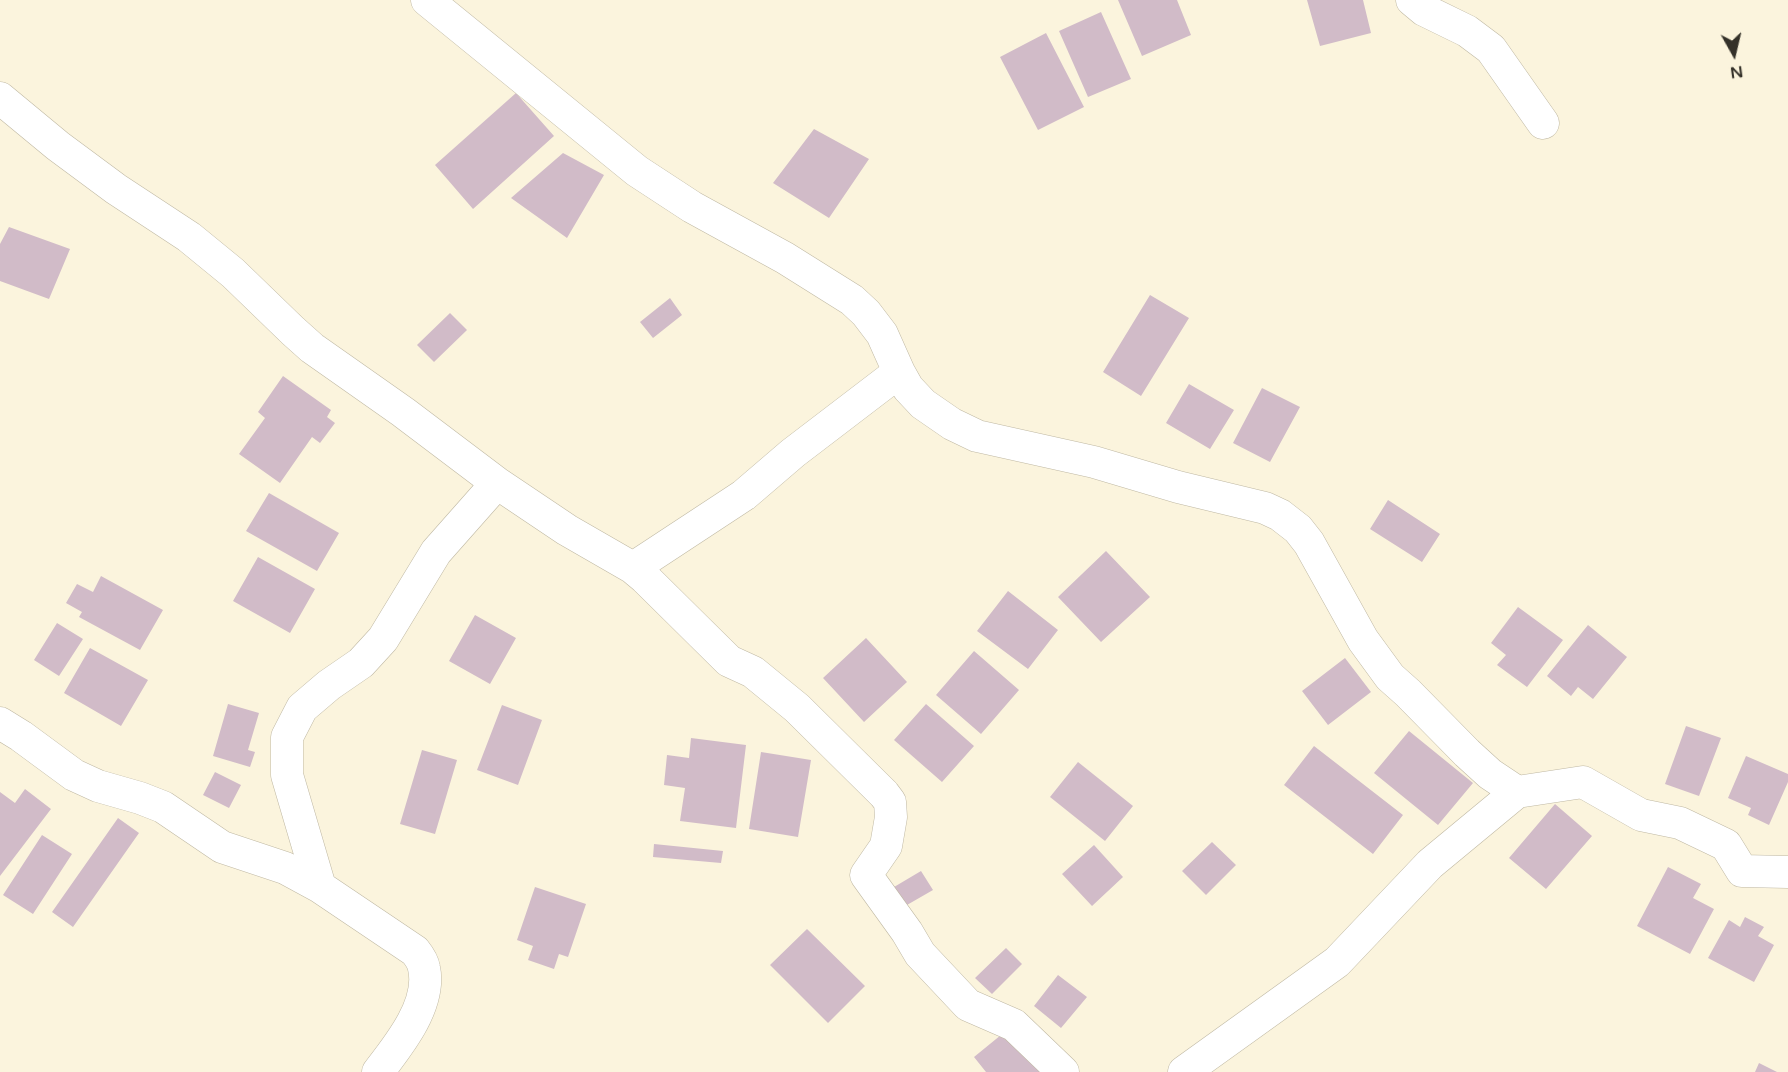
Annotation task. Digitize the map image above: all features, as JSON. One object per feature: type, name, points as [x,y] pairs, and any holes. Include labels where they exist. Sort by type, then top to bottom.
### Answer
[{"type":"street","points":[[427,0],[638,171],[692,207],[785,258],[852,300],[866,313],[882,334],[908,388],[923,404],[952,424],[977,436],[1094,462],[1178,487],[1265,508],[1280,515],[1298,529],[1309,543],[1363,640],[1390,677],[1490,774],[1517,792]]},
{"type":"street","points":[[1412,0],[1424,10],[1467,31],[1491,49],[1544,123]]},
{"type":"street","points":[[0,98],[58,146],[116,189],[189,237],[233,273],[312,348],[403,412],[497,483],[567,530],[633,568],[729,661],[753,672],[797,708],[890,802],[891,817],[885,846],[866,874],[920,954],[968,1005],[1014,1025],[1063,1072]]},
{"type":"street","points":[[633,568],[744,495],[793,453],[899,372]]},
{"type":"street","points":[[320,887],[287,776],[287,737],[302,708],[329,685],[361,663],[384,639],[436,552],[497,483]]},
{"type":"street","points":[[0,723],[74,775],[98,786],[163,807],[222,847],[285,868],[320,887],[416,951],[424,965],[426,982],[423,1000],[401,1043],[378,1072]]},
{"type":"street","points":[[1184,1072],[1337,962],[1430,864],[1517,792],[1582,782],[1641,815],[1680,824],[1726,846],[1742,871],[1788,872]]},
{"type":"building","points":[[1118,0],[1177,0],[1191,35],[1142,56]]},
{"type":"building","points":[[1307,0],[1363,0],[1371,33],[1320,46]]},
{"type":"building","points":[[1101,12],[1131,79],[1088,97],[1059,31]]},
{"type":"building","points":[[1046,33],[1084,107],[1038,130],[1000,57]]},
{"type":"building","points":[[516,93],[554,136],[473,209],[435,165]]},
{"type":"building","points":[[814,129],[869,159],[829,218],[773,183]]},
{"type":"building","points":[[563,153],[604,175],[567,238],[511,198]]},
{"type":"building","points":[[9,227],[70,249],[49,299],[0,281],[0,244]]},
{"type":"building","points":[[1150,295],[1189,318],[1141,396],[1103,372]]},
{"type":"building","points":[[670,298],[682,315],[653,338],[640,322]]},
{"type":"building","points":[[450,313],[467,330],[434,362],[417,345]]},
{"type":"building","points":[[283,376],[331,410],[327,417],[335,423],[320,443],[312,437],[280,483],[239,454],[265,418],[258,412]]},
{"type":"building","points":[[1189,384],[1234,410],[1210,449],[1166,423]]},
{"type":"building","points":[[1262,388],[1300,407],[1270,462],[1233,443]]},
{"type":"building","points":[[269,493],[339,533],[317,571],[246,531]]},
{"type":"building","points":[[1388,500],[1440,534],[1422,562],[1370,529]]},
{"type":"building","points":[[1106,551],[1150,597],[1101,642],[1058,597]]},
{"type":"building","points":[[258,557],[315,589],[290,633],[233,601]]},
{"type":"building","points":[[101,576],[163,610],[140,650],[79,617],[82,612],[66,603],[77,584],[93,592]]},
{"type":"building","points":[[1008,591],[1058,630],[1028,669],[977,631]]},
{"type":"building","points":[[1518,607],[1563,640],[1527,687],[1497,665],[1506,655],[1491,643]]},
{"type":"building","points":[[475,615],[516,638],[490,684],[449,661]]},
{"type":"building","points":[[57,623],[83,639],[59,676],[34,660]]},
{"type":"building","points":[[1588,625],[1627,657],[1593,699],[1578,687],[1571,696],[1547,676]]},
{"type":"building","points":[[866,638],[907,682],[864,722],[823,678]]},
{"type":"building","points":[[90,648],[148,680],[121,726],[64,693]]},
{"type":"building","points":[[974,651],[1019,690],[981,734],[936,695]]},
{"type":"building","points":[[1345,658],[1371,692],[1328,725],[1302,691]]},
{"type":"building","points":[[228,704],[259,713],[248,750],[255,752],[250,767],[213,756]]},
{"type":"building","points":[[926,704],[974,746],[942,782],[894,740]]},
{"type":"building","points":[[502,705],[542,720],[518,785],[477,770]]},
{"type":"building","points":[[1686,726],[1721,738],[1699,796],[1665,784]]},
{"type":"building","points":[[1409,731],[1473,783],[1438,825],[1374,773]]},
{"type":"building","points":[[691,738],[746,745],[736,828],[680,821],[685,788],[664,785],[667,755],[689,758]]},
{"type":"building","points":[[1314,746],[1403,815],[1373,854],[1284,785]]},
{"type":"building","points":[[422,750],[457,760],[435,834],[400,824]]},
{"type":"building","points":[[761,752],[811,760],[798,837],[749,829]]},
{"type":"building","points":[[1746,756],[1788,774],[1788,782],[1769,825],[1748,815],[1751,808],[1728,798]]},
{"type":"building","points":[[1078,762],[1133,806],[1105,841],[1050,797]]},
{"type":"building","points":[[215,772],[241,785],[229,808],[203,795]]},
{"type":"building","points":[[25,789],[51,809],[0,876],[0,792],[15,803]]},
{"type":"building","points":[[1555,804],[1592,836],[1546,889],[1509,858]]},
{"type":"building","points":[[118,818],[139,833],[73,927],[52,912]]},
{"type":"building","points":[[42,835],[72,854],[33,914],[3,895]]},
{"type":"building","points":[[1212,842],[1236,865],[1206,895],[1182,871]]},
{"type":"building","points":[[654,844],[723,851],[721,863],[653,857]]},
{"type":"building","points":[[1094,845],[1123,877],[1092,906],[1062,874]]},
{"type":"building","points":[[1668,867],[1701,884],[1693,898],[1714,909],[1690,954],[1637,926]]},
{"type":"building","points":[[921,871],[933,890],[900,909],[889,890]]},
{"type":"building","points":[[535,887],[586,904],[568,957],[559,954],[554,969],[528,960],[533,946],[517,940]]},
{"type":"building","points":[[1745,917],[1764,927],[1758,936],[1774,945],[1754,982],[1708,958],[1729,920],[1740,927]]},
{"type":"building","points":[[807,929],[865,986],[828,1023],[770,965]]},
{"type":"building","points":[[1006,948],[1022,964],[992,994],[975,978]]},
{"type":"building","points":[[1058,975],[1087,997],[1061,1028],[1034,1006]]},
{"type":"building","points":[[1012,1026],[1049,1072],[986,1072],[974,1057]]},
{"type":"building","points":[[1759,1063],[1777,1072],[1755,1072]]}]
